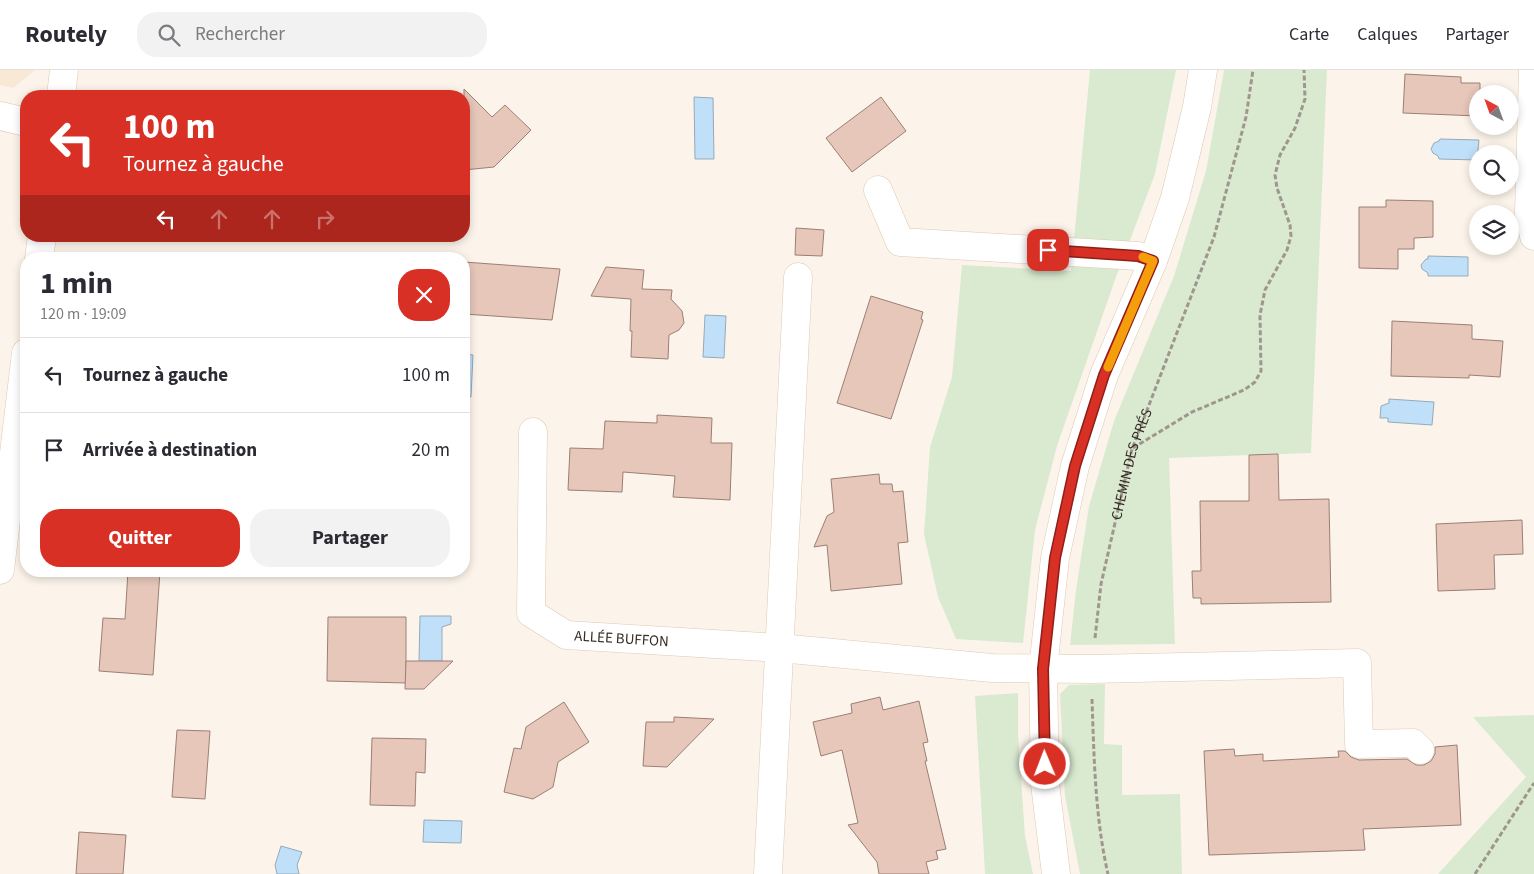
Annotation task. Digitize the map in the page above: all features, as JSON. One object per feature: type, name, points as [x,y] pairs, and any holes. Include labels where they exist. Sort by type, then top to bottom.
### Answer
[{"type":"street","points":[[62,90],[64,70]]},
{"type":"street","points":[[1056,874],[1045,784],[1043,669],[1055,558],[1075,466],[1104,375],[1153,261],[1175,198],[1197,107],[1203,70]]},
{"type":"street","points":[[1533,70],[1529,214],[1534,236]]},
{"type":"street","points":[[0,116],[20,121]]},
{"type":"street","points":[[878,190],[900,242],[1138,256],[1153,261]]},
{"type":"street","points":[[768,874],[798,278]]},
{"type":"street","points":[[0,570],[20,403]]},
{"type":"street","name":"ALLÉE BUFFON","points":[[534,432],[531,613],[566,635],[780,648],[992,668],[1091,669],[1356,663],[1359,744],[1413,743],[1420,750]]},
{"type":"path","name":"CHEMIN DES PRÉS","points":[[1108,874],[1104,858],[1094,767],[1091,669],[1101,584],[1132,449],[1214,237],[1246,117],[1252,70]]},
{"type":"path","points":[[1132,449],[1192,412],[1244,390],[1254,382],[1261,371],[1260,315],[1265,290],[1287,250],[1291,236],[1290,225],[1277,188],[1275,175],[1280,155],[1295,128],[1304,99],[1304,70]]},
{"type":"path","points":[[1475,874],[1534,783]]},
{"type":"shaded area","points":[[0,70],[35,70],[13,88],[0,85]]},
{"type":"green space","points":[[1090,70],[1176,70],[1155,174],[1116,277],[1057,446],[1035,530],[1023,643],[956,639],[938,597],[924,534],[930,447],[952,377],[962,265],[1071,271]]},
{"type":"green space","points":[[1224,70],[1327,70],[1311,453],[1169,458],[1175,644],[1070,645],[1076,590],[1089,506],[1114,421],[1174,276],[1206,171]]},
{"type":"green space","points":[[1105,684],[1104,744],[1122,745],[1122,795],[1180,794],[1182,874],[1080,874],[1065,796],[1060,694],[1069,685]]},
{"type":"green space","points":[[1018,693],[1018,734],[1025,836],[1033,874],[985,874],[975,696]]},
{"type":"green space","points":[[1534,715],[1534,874],[1438,874],[1526,777],[1473,717]]},
{"type":"water","points":[[694,97],[713,98],[714,159],[695,159]]},
{"type":"water","points":[[1440,139],[1479,140],[1478,145],[1469,145],[1469,160],[1439,159],[1431,149],[1434,143]]},
{"type":"water","points":[[1428,256],[1468,257],[1468,276],[1428,276],[1428,273],[1422,269],[1421,265],[1428,259]]},
{"type":"water","points":[[705,315],[726,316],[724,358],[703,357]]},
{"type":"water","points":[[470,355],[473,355],[470,397]]},
{"type":"water","points":[[1389,399],[1434,402],[1432,425],[1388,422],[1388,418],[1380,418],[1381,406],[1389,403]]},
{"type":"water","points":[[420,616],[451,616],[451,624],[442,627],[442,661],[419,661]]},
{"type":"water","points":[[424,820],[462,821],[461,843],[423,842]]},
{"type":"water","points":[[281,846],[302,852],[297,865],[299,874],[277,874],[275,865]]},
{"type":"building","points":[[1405,74],[1461,77],[1461,83],[1480,83],[1480,85],[1469,85],[1469,116],[1403,113]]},
{"type":"building","points":[[470,95],[492,117],[505,105],[531,130],[494,167],[470,169]]},
{"type":"building","points":[[881,97],[906,131],[852,172],[826,138]]},
{"type":"building","points":[[1386,200],[1433,201],[1433,237],[1414,238],[1414,249],[1398,249],[1398,269],[1359,268],[1359,207],[1386,207]]},
{"type":"building","points":[[796,228],[824,230],[822,256],[795,255]]},
{"type":"building","points":[[470,262],[560,269],[552,320],[470,314]]},
{"type":"building","points":[[606,267],[644,270],[642,289],[672,290],[671,299],[682,311],[684,323],[679,330],[669,335],[668,359],[631,357],[631,299],[591,296]]},
{"type":"building","points":[[871,296],[923,312],[921,319],[923,320],[891,419],[837,403]]},
{"type":"building","points":[[1392,321],[1472,325],[1472,339],[1503,341],[1500,377],[1469,375],[1469,378],[1391,376]]},
{"type":"building","points":[[657,415],[712,418],[711,443],[732,443],[730,500],[673,497],[675,476],[623,472],[622,492],[568,490],[570,448],[603,449],[605,421],[657,423]]},
{"type":"building","points":[[1278,454],[1279,500],[1329,499],[1331,602],[1201,604],[1201,598],[1193,598],[1192,571],[1201,571],[1200,501],[1249,501],[1249,455]]},
{"type":"building","points":[[879,474],[880,484],[892,484],[893,492],[903,491],[908,542],[898,543],[902,584],[831,591],[827,545],[814,547],[827,516],[834,512],[831,479]]},
{"type":"building","points":[[1522,520],[1523,554],[1494,555],[1495,589],[1438,591],[1436,524]]},
{"type":"building","points":[[128,577],[160,577],[153,675],[99,671],[103,618],[125,619]]},
{"type":"building","points":[[328,617],[406,617],[406,683],[327,681]]},
{"type":"building","points":[[406,661],[453,661],[424,689],[405,689]]},
{"type":"building","points":[[880,697],[883,710],[919,701],[928,742],[923,743],[927,761],[925,761],[946,849],[936,851],[938,859],[926,862],[929,874],[879,874],[877,862],[848,825],[858,823],[842,750],[821,756],[813,722],[852,713],[851,704]]},
{"type":"building","points":[[564,702],[589,742],[558,762],[553,787],[533,799],[504,792],[514,748],[521,749],[526,727]]},
{"type":"building","points":[[674,717],[714,719],[667,767],[643,766],[646,722],[674,722]]},
{"type":"building","points":[[177,730],[210,731],[205,799],[172,797]]},
{"type":"building","points":[[372,738],[426,739],[425,773],[416,772],[415,806],[370,805]]},
{"type":"building","points":[[1457,745],[1461,825],[1363,829],[1365,850],[1209,855],[1204,751],[1234,749],[1235,756],[1263,754],[1263,761],[1339,757],[1338,751],[1345,751],[1351,757],[1359,760],[1407,759],[1416,765],[1424,765],[1431,761],[1435,754],[1435,747]]},
{"type":"building","points":[[79,832],[126,835],[123,874],[76,874]]},
{"type":"slow traffic","points":[[1108,367],[1153,261],[1143,257]]},
{"type":"route","points":[[1045,764],[1043,669],[1055,558],[1075,466],[1104,375],[1153,261],[1138,256],[1048,250]]}]
